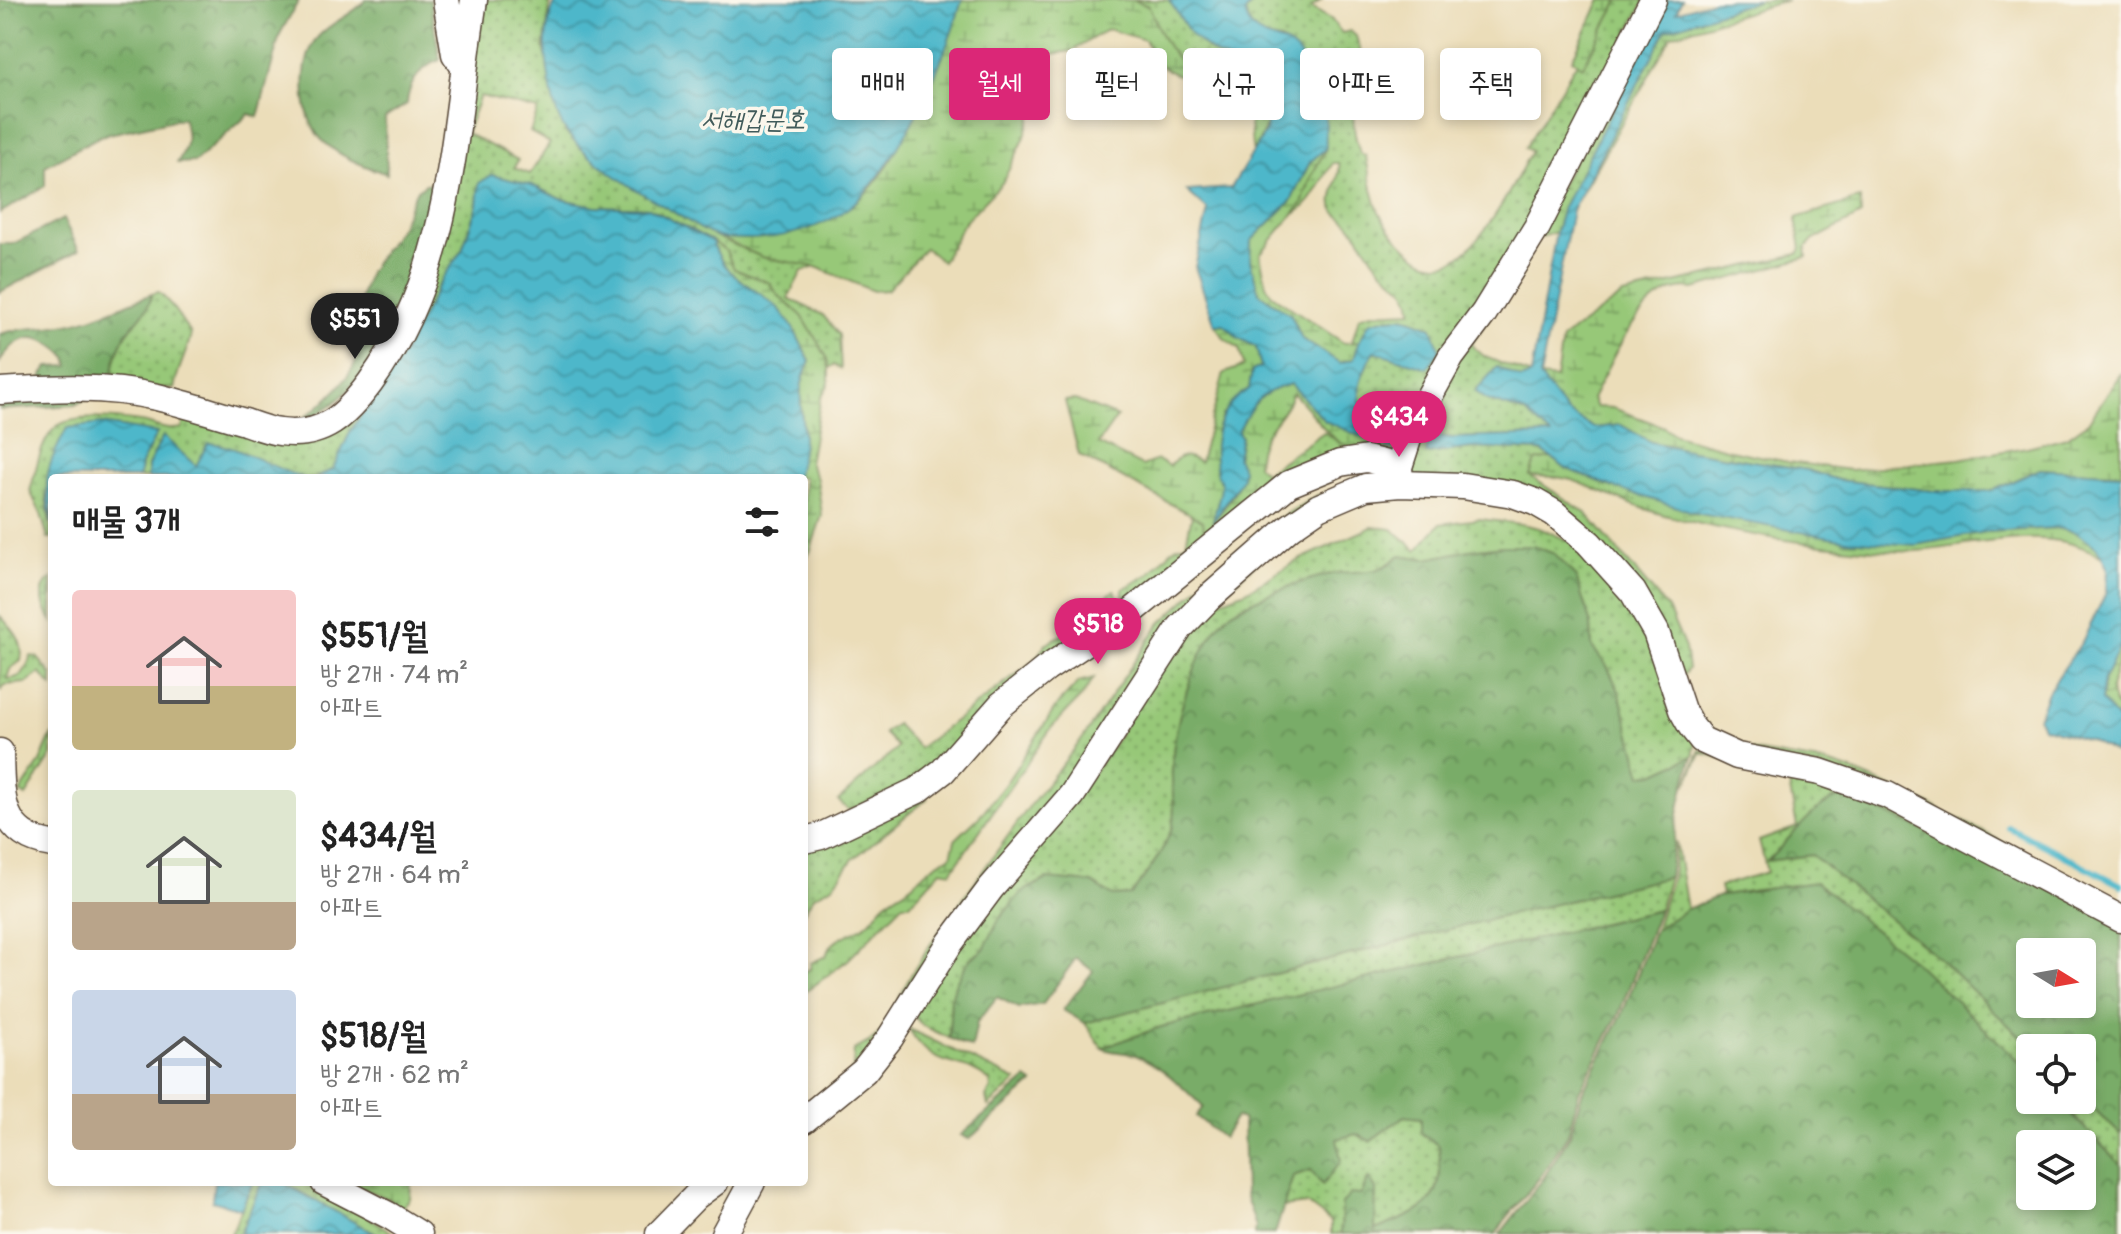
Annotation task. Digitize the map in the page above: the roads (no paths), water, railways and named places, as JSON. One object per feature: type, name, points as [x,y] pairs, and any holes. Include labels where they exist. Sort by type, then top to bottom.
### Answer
[{"type":"street","points":[[446,0],[455,54],[463,65]]},
{"type":"street","points":[[0,391],[65,387],[120,390],[159,397],[281,433],[314,430],[335,423],[351,409],[383,364],[423,286],[439,235],[474,0]]},
{"type":"street","points":[[1400,475],[1409,436],[1431,393],[1451,357],[1484,313],[1537,227],[1653,0]]},
{"type":"street","points":[[808,839],[821,836],[918,790],[943,771],[1001,705],[1046,669],[1130,613],[1289,484],[1340,463],[1367,459],[1400,475],[1513,494],[1535,502],[1570,526],[1613,568],[1645,610],[1656,632],[1682,710],[1702,740],[1737,756],[1820,772],[1887,795],[2121,919]]},
{"type":"street","points":[[808,1117],[864,1071],[890,1038],[950,943],[991,888],[1072,795],[1180,628],[1210,597],[1290,527],[1319,507],[1400,475]]},
{"type":"street","points":[[0,752],[1,800],[8,823],[35,842],[48,844]]},
{"type":"street","points":[[331,1186],[419,1234]]},
{"type":"street","points":[[659,1234],[710,1186]]},
{"type":"street","points":[[724,1234],[750,1186]]},
{"type":"water","name":"서해갑문호","points":[[557,0],[962,0],[933,79],[933,48],[832,48],[832,120],[913,120],[879,175],[860,198],[840,214],[799,232],[768,238],[738,239],[711,234],[643,194],[602,166],[568,134],[559,120],[550,87],[546,43]]},
{"type":"water","points":[[1169,0],[1256,0],[1245,12],[1254,29],[1290,46],[1300,56],[1300,120],[1326,120],[1326,148],[1310,162],[1291,201],[1251,241],[1250,261],[1259,293],[1291,315],[1302,339],[1340,363],[1354,359],[1369,323],[1394,317],[1415,320],[1432,328],[1440,351],[1427,368],[1374,351],[1365,368],[1360,382],[1364,417],[1399,434],[1392,450],[1325,421],[1291,384],[1264,395],[1253,406],[1238,431],[1241,437],[1237,458],[1243,469],[1242,479],[1213,522],[1221,488],[1215,461],[1219,425],[1230,404],[1249,389],[1252,371],[1261,367],[1256,347],[1237,337],[1224,324],[1215,325],[1195,267],[1208,210],[1187,191],[1231,188],[1266,131],[1267,120],[1284,120],[1284,48],[1207,48],[1192,36]]},
{"type":"water","points":[[1668,0],[1682,0],[1676,12],[1716,0],[1759,0],[1666,30],[1572,210],[1540,377],[1567,412],[1594,428],[1621,425],[1651,442],[1807,470],[1838,480],[1934,491],[1992,491],[2040,469],[2121,474],[2121,644],[2104,679],[2101,700],[2121,723],[2121,756],[2092,741],[2042,727],[2038,718],[2048,692],[2083,640],[2106,593],[2107,568],[2102,557],[2096,547],[2075,532],[2055,528],[1986,532],[1916,545],[1846,540],[1700,514],[1618,489],[1565,468],[1542,451],[1472,448],[1426,454],[1430,435],[1452,438],[1551,435],[1526,413],[1487,400],[1475,391],[1497,367],[1521,379],[1531,375],[1563,207]]},
{"type":"water","points":[[492,175],[532,185],[560,199],[595,206],[649,208],[712,241],[717,254],[731,272],[782,313],[810,361],[802,383],[803,444],[797,474],[324,474],[333,469],[351,430],[403,354],[440,282],[462,250],[477,205],[479,183]]},
{"type":"water","points":[[102,424],[157,433],[141,464],[140,474],[48,474],[67,428]]},
{"type":"water","points":[[163,436],[196,466],[208,443],[231,448],[294,474],[148,474],[148,466]]},
{"type":"water","points":[[214,1186],[251,1186],[241,1209],[212,1201]]},
{"type":"water","points":[[260,1186],[289,1186],[376,1234],[240,1234]]},
{"type":"waterway","points":[[2008,827],[2121,885]]}]
